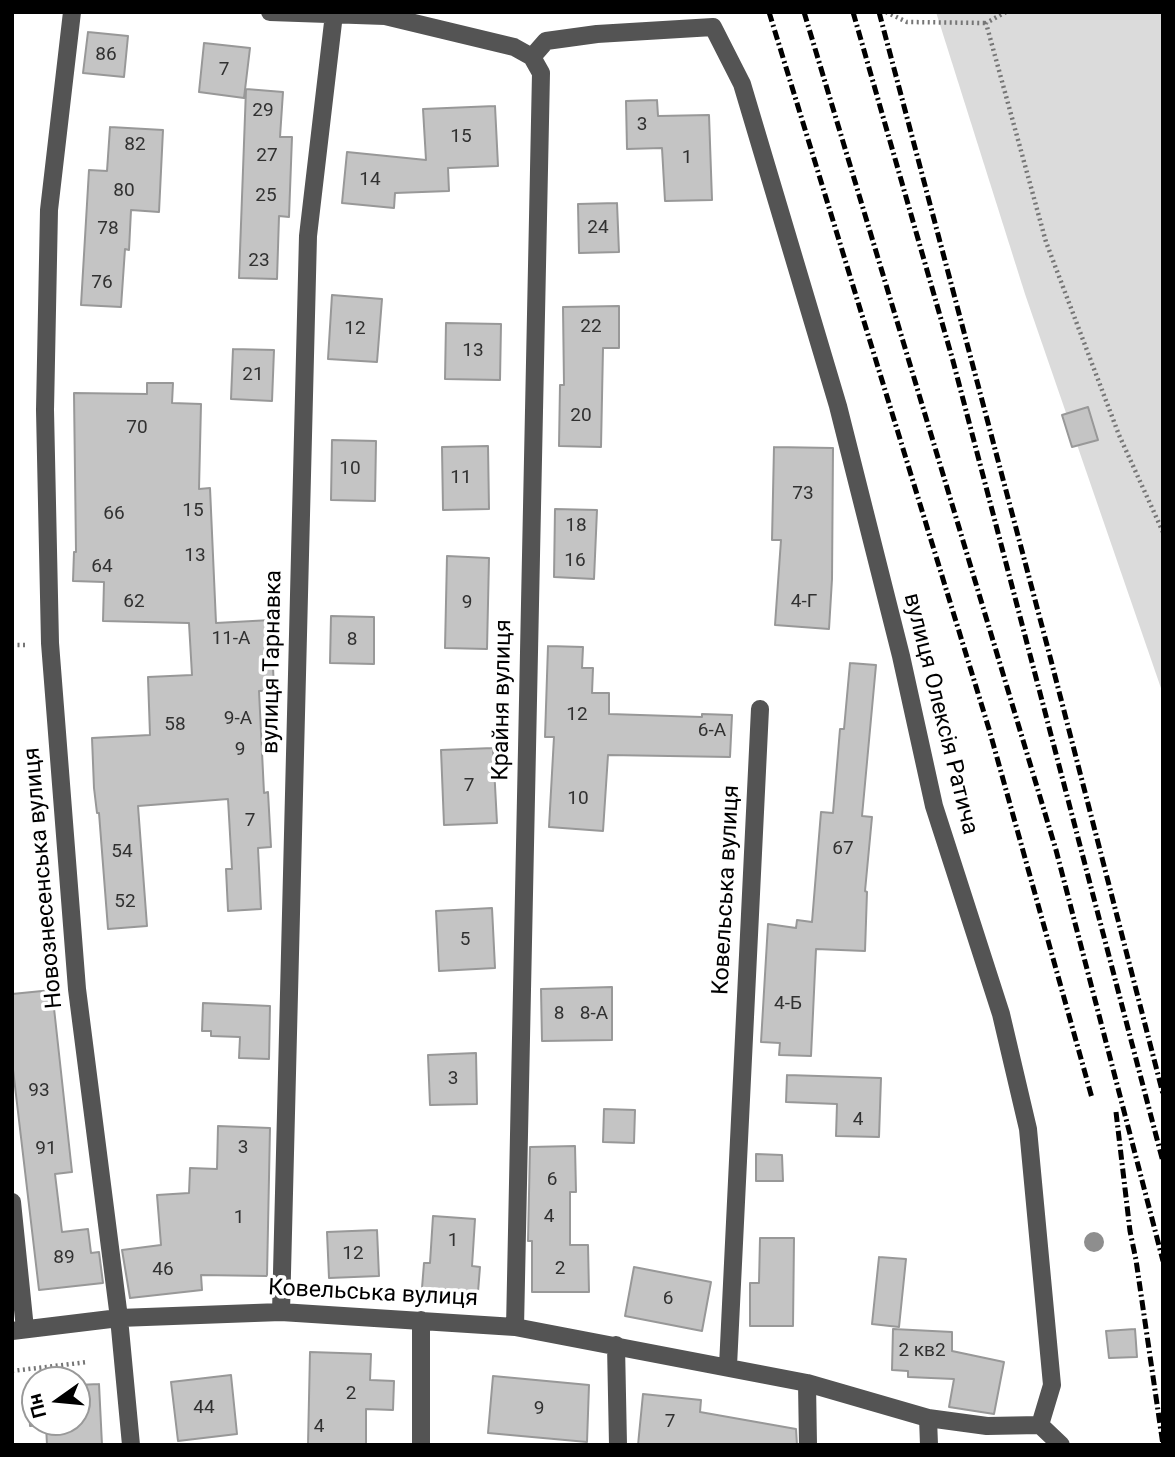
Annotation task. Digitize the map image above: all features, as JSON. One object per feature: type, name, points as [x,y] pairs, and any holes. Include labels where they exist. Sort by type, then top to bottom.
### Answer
[{"type":"street","name":"Новознесенська вулиця","points":[[72,12],[49,210],[45,410],[50,643],[77,989],[119,1318],[131,1445]]},
{"type":"street","points":[[270,12],[386,14],[514,47],[532,57]]},
{"type":"street","name":"вулиця Тарнавка","points":[[281,1312],[308,236],[334,14]]},
{"type":"street","name":"вулиця Олексія Ратича","points":[[532,57],[546,41],[597,34],[713,27],[742,84],[838,406],[901,656],[934,806],[1001,1014],[1028,1129],[1052,1385],[1040,1425]]},
{"type":"street","name":"Крайня вулиця","points":[[515,1327],[541,74],[532,57]]},
{"type":"street","name":"Ковельська вулиця","points":[[728,1366],[760,709]]},
{"type":"street","points":[[12,1202],[19,1330]]},
{"type":"street","name":"Ковельська вулиця","points":[[19,1330],[119,1318],[281,1312],[515,1327],[807,1383],[928,1418],[987,1426],[1040,1425]]},
{"type":"street","points":[[421,1320],[421,1445]]},
{"type":"street","points":[[616,1345],[618,1445]]},
{"type":"street","points":[[807,1383],[808,1445]]},
{"type":"street","points":[[928,1418],[929,1445]]},
{"type":"street","points":[[1040,1425],[1061,1445]]},
{"type":"path","points":[[886,12],[907,22],[986,23],[1006,12]]},
{"type":"path","points":[[986,23],[1046,242],[1119,435],[1163,532]]},
{"type":"path","points":[[12,1371],[88,1363]]},
{"type":"shaded area","points":[[936,12],[1163,12],[1163,694],[1025,294]]},
{"type":"building","points":[[88,32],[128,36],[124,77],[83,73]]},
{"type":"building","points":[[204,43],[250,48],[244,98],[199,92]]},
{"type":"building","points":[[246,89],[283,92],[280,137],[292,137],[289,217],[279,216],[277,279],[239,278]]},
{"type":"building","points":[[657,100],[658,116],[709,115],[712,200],[665,201],[662,148],[627,149],[626,101]]},
{"type":"building","points":[[495,106],[498,166],[448,168],[449,191],[395,193],[394,208],[342,203],[347,152],[426,160],[423,109]]},
{"type":"building","points":[[110,127],[163,130],[159,212],[131,210],[129,250],[125,249],[121,307],[81,305],[89,170],[107,171]]},
{"type":"building","points":[[617,203],[619,252],[579,253],[578,204]]},
{"type":"building","points":[[332,295],[382,299],[377,362],[328,359]]},
{"type":"building","points":[[619,306],[619,348],[603,348],[601,447],[559,446],[560,385],[564,385],[563,307]]},
{"type":"building","points":[[446,323],[501,324],[500,380],[445,379]]},
{"type":"building","points":[[233,349],[274,350],[272,401],[231,399]]},
{"type":"building","points":[[147,383],[173,383],[172,403],[201,404],[199,489],[210,488],[216,623],[271,620],[274,690],[259,691],[264,793],[268,792],[271,847],[258,848],[261,909],[228,911],[226,869],[232,869],[228,799],[138,806],[147,926],[108,929],[99,813],[94,788],[92,738],[150,735],[148,677],[192,675],[189,623],[103,621],[104,582],[73,581],[76,552],[74,393],[147,394]]},
{"type":"building","points":[[1088,407],[1098,440],[1072,447],[1062,415]]},
{"type":"building","points":[[332,440],[376,441],[375,501],[331,500]]},
{"type":"building","points":[[488,446],[489,509],[443,510],[442,447]]},
{"type":"building","points":[[774,447],[833,448],[829,629],[775,625],[781,540],[772,540]]},
{"type":"building","points":[[555,509],[597,510],[594,579],[554,577]]},
{"type":"building","points":[[447,556],[489,558],[487,649],[445,648]]},
{"type":"building","points":[[331,616],[374,617],[374,664],[330,663]]},
{"type":"building","points":[[548,646],[583,647],[582,668],[593,668],[592,693],[609,693],[609,714],[702,717],[702,714],[732,715],[730,757],[608,755],[603,831],[549,827],[554,737],[545,737]]},
{"type":"building","points":[[850,663],[876,665],[862,816],[872,817],[865,891],[865,951],[816,949],[811,1056],[779,1055],[780,1043],[761,1042],[768,924],[796,928],[797,920],[812,922],[821,812],[833,813],[840,729],[844,729]]},
{"type":"building","points":[[493,748],[497,823],[444,825],[441,750]]},
{"type":"building","points":[[492,908],[495,968],[439,971],[436,911]]},
{"type":"building","points":[[612,987],[612,1040],[542,1041],[541,989]]},
{"type":"building","points":[[52,990],[72,1172],[55,1174],[62,1232],[88,1229],[91,1253],[99,1252],[103,1283],[39,1290],[12,1061],[12,994]]},
{"type":"building","points":[[203,1003],[270,1006],[269,1059],[239,1058],[240,1037],[211,1036],[211,1031],[202,1031]]},
{"type":"building","points":[[476,1053],[477,1104],[430,1105],[428,1055]]},
{"type":"building","points":[[787,1075],[881,1078],[879,1137],[836,1136],[837,1104],[786,1102]]},
{"type":"building","points":[[604,1109],[635,1110],[634,1143],[603,1142]]},
{"type":"building","points":[[218,1126],[270,1128],[267,1276],[201,1275],[202,1290],[130,1298],[122,1250],[161,1245],[157,1195],[189,1193],[190,1168],[217,1169]]},
{"type":"building","points":[[575,1146],[576,1192],[570,1192],[570,1245],[588,1245],[589,1292],[532,1292],[532,1241],[528,1241],[530,1147]]},
{"type":"building","points":[[756,1154],[782,1155],[783,1181],[756,1181]]},
{"type":"building","points":[[433,1216],[475,1219],[472,1266],[480,1267],[478,1292],[422,1288],[424,1263],[430,1263]]},
{"type":"building","points":[[377,1230],[379,1276],[329,1278],[327,1232]]},
{"type":"building","points":[[760,1238],[794,1238],[793,1326],[750,1326],[750,1283],[759,1283]]},
{"type":"building","points":[[879,1257],[906,1259],[899,1327],[872,1324]]},
{"type":"building","points":[[634,1267],[711,1282],[702,1331],[625,1316]]},
{"type":"building","points":[[893,1329],[952,1332],[952,1351],[1004,1362],[994,1414],[949,1407],[954,1379],[908,1377],[908,1371],[892,1370]]},
{"type":"building","points":[[1135,1329],[1137,1357],[1109,1358],[1106,1331]]},
{"type":"building","points":[[310,1352],[371,1354],[370,1380],[394,1381],[393,1410],[366,1409],[366,1445],[308,1445]]},
{"type":"building","points":[[231,1375],[237,1434],[178,1441],[171,1382]]},
{"type":"building","points":[[493,1376],[589,1385],[587,1442],[488,1433]]},
{"type":"building","points":[[91,1384],[99,1384],[102,1445],[47,1445],[47,1436],[91,1436]]},
{"type":"building","points":[[643,1394],[701,1400],[700,1412],[796,1429],[797,1445],[638,1445]]},
{"type":"railway","points":[[769,12],[989,729],[1092,1098]]},
{"type":"railway","points":[[804,12],[1056,850],[1163,1261]]},
{"type":"railway","points":[[853,12],[953,361],[1163,1162]]},
{"type":"railway","points":[[879,12],[1163,1094]]},
{"type":"railway","points":[[1116,1112],[1130,1231],[1163,1445]]}]
